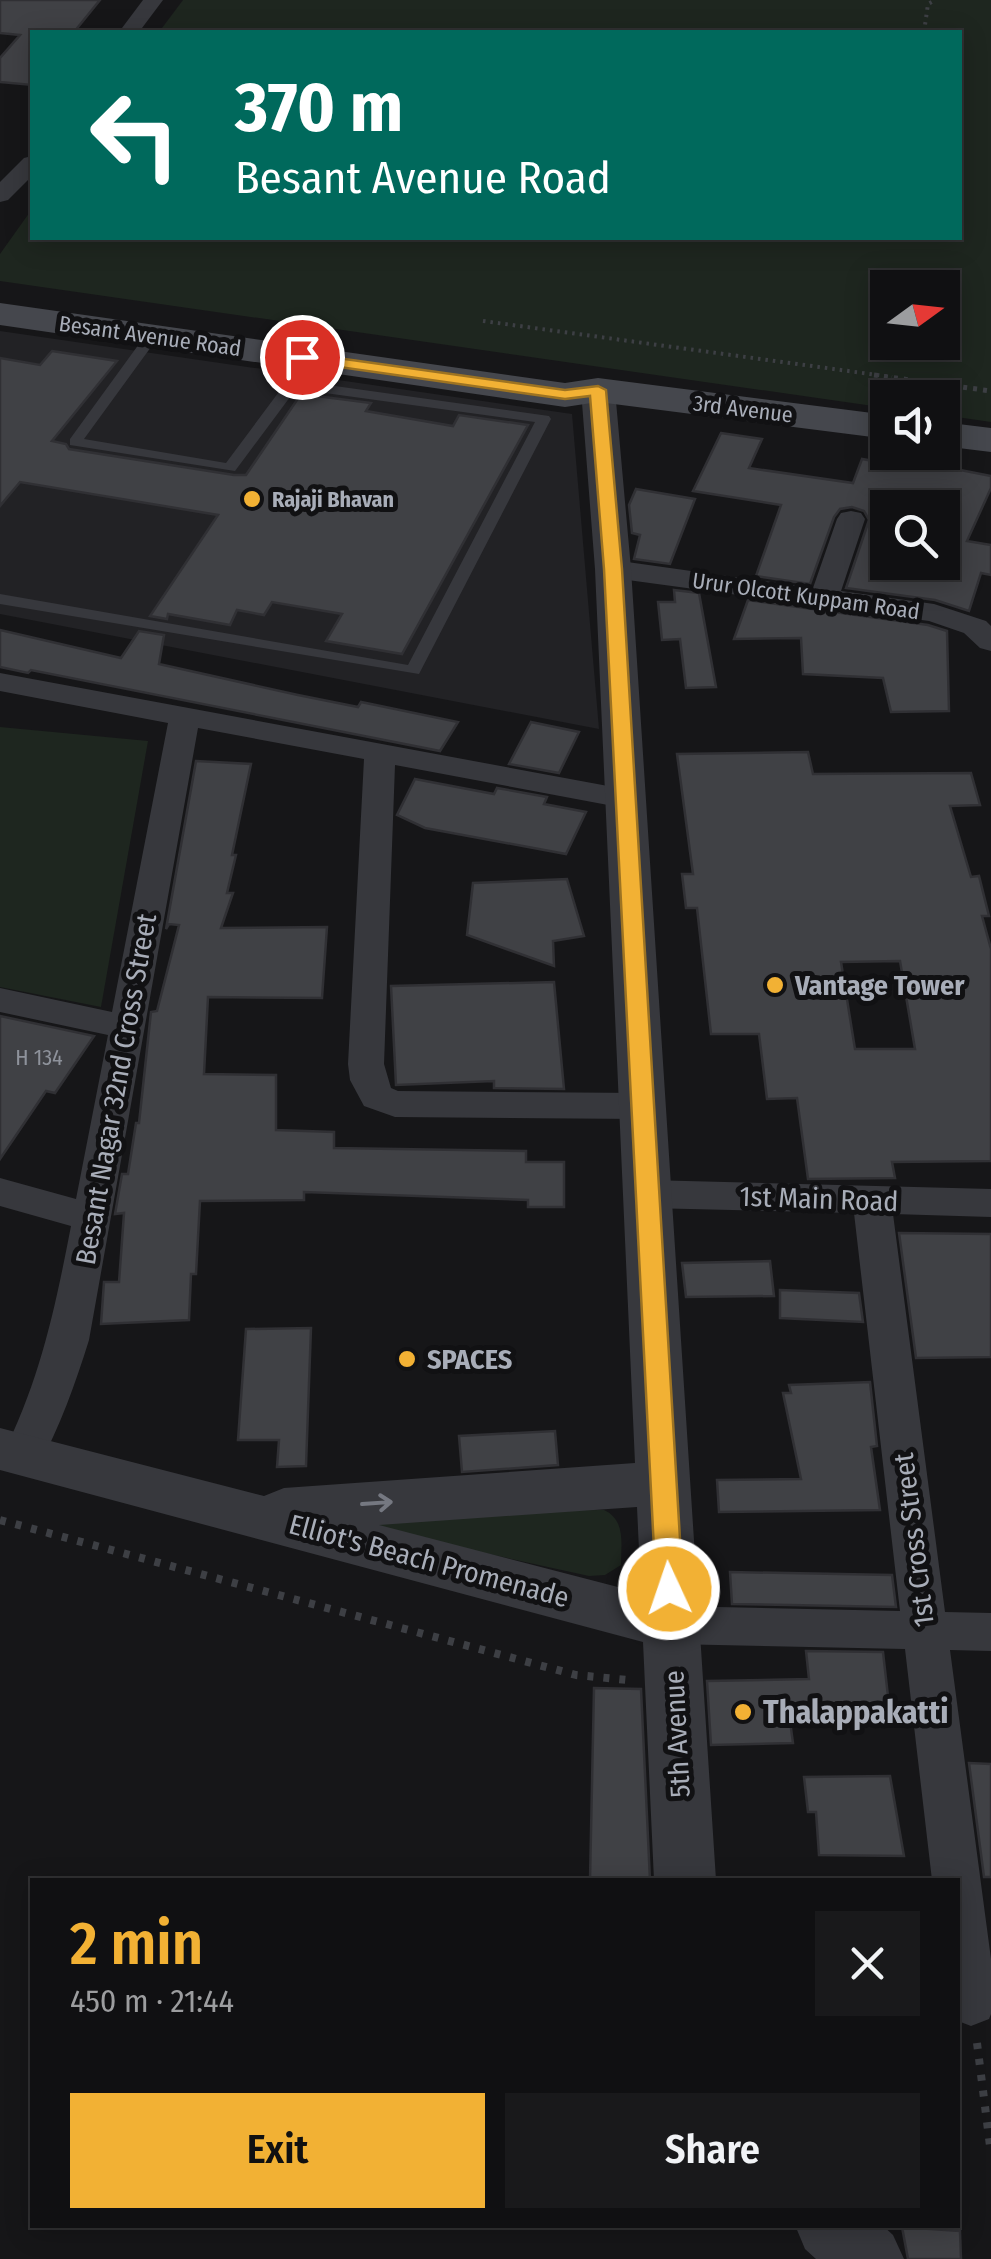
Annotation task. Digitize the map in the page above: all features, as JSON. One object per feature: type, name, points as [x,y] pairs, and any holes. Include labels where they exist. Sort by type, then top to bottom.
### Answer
[{"type":"main road","points":[[0,297],[575,378],[598,390]]},
{"type":"main road","name":"Besant Avenue Road","points":[[0,314],[565,394],[598,390]]},
{"type":"main road","name":"3rd Avenue","points":[[598,390],[870,425]]},
{"type":"main road","points":[[960,436],[991,440]]},
{"type":"street","points":[[130,30],[153,0]]},
{"type":"street","points":[[0,195],[27,157]]},
{"type":"street","name":"5th Avenue","points":[[598,390],[613,569],[686,1878]]},
{"type":"street","points":[[824,598],[851,518]]},
{"type":"street","name":"Urur Olcott Kuppam Road","points":[[613,569],[934,613],[975,627],[991,642]]},
{"type":"street","points":[[0,682],[624,798]]},
{"type":"street","name":"Besant Nagar 32nd Cross Street","points":[[12,1453],[58,1378],[92,1218],[186,716]]},
{"type":"street","points":[[380,753],[366,1064],[368,1080],[377,1096],[396,1104],[641,1106]]},
{"type":"street","points":[[0,1000],[128,1027]]},
{"type":"street","points":[[0,1192],[92,1218]]},
{"type":"street","name":"1st Main Road","points":[[647,1194],[991,1202]]},
{"type":"street","name":"1st Cross Street","points":[[872,1201],[956,1878]]},
{"type":"street","name":"Elliot's Beach Promenade","points":[[12,1453],[671,1625]]},
{"type":"street","name":"Elliot's Beach Promenade","points":[[245,1513],[664,1483]]},
{"type":"street","points":[[671,1625],[991,1632]]},
{"type":"street","points":[[960,1908],[971,2002]]},
{"type":"street","points":[[833,2228],[870,2259]]},
{"type":"lane","points":[[0,599],[413,671],[544,419],[292,384],[230,468],[75,442],[152,336]]},
{"type":"path","points":[[924,30],[928,4],[935,0]]},
{"type":"path","points":[[484,321],[991,391]]},
{"type":"path","points":[[0,1520],[576,1675],[674,1681]]},
{"type":"path","points":[[971,2002],[991,2154]]},
{"type":"shaded area","points":[[183,0],[991,0],[991,422],[960,417],[960,380],[870,380],[870,406],[0,281],[0,254],[30,212],[30,240],[962,240],[962,30],[160,30]]},
{"type":"shaded area","points":[[0,331],[572,414],[599,729],[0,614]]},
{"type":"shaded area","points":[[0,727],[148,741],[101,1007],[0,987]]},
{"type":"shaded area","points":[[604,1510],[619,1526],[621,1565],[605,1575],[589,1576],[371,1528],[358,1511]]},
{"type":"building","points":[[0,0],[100,0],[76,30],[30,30],[30,85],[0,82],[0,58],[20,35],[0,33]]},
{"type":"building","name":"Rajaji Bhavan","points":[[52,351],[117,361],[52,441],[66,444],[69,449],[234,475],[246,475],[301,394],[371,403],[366,411],[453,426],[459,415],[528,425],[402,654],[326,641],[342,614],[272,602],[264,615],[237,610],[230,625],[168,614],[167,619],[150,616],[218,515],[20,482],[0,506],[0,358],[40,365]]},
{"type":"building","points":[[721,433],[762,439],[749,468],[853,483],[862,459],[870,460],[870,470],[960,470],[991,476],[991,488],[967,541],[991,545],[991,575],[981,573],[969,611],[935,600],[846,588],[869,520],[864,511],[852,507],[840,509],[834,517],[810,584],[756,576],[781,505],[693,491]]},
{"type":"building","points":[[636,489],[695,499],[670,564],[634,559],[640,535],[632,533],[629,505]]},
{"type":"building","points":[[674,590],[699,593],[716,687],[686,688],[680,639],[662,640],[658,602],[675,602]]},
{"type":"building","points":[[748,600],[928,625],[947,631],[949,711],[891,712],[883,678],[803,674],[801,638],[734,639]]},
{"type":"building","points":[[0,630],[121,658],[139,631],[164,635],[159,664],[358,707],[361,702],[458,722],[440,751],[31,670],[28,673],[0,667]]},
{"type":"building","points":[[531,722],[579,732],[559,773],[509,764]]},
{"type":"building","points":[[808,752],[813,774],[971,773],[980,805],[950,806],[971,877],[979,876],[989,916],[982,916],[991,949],[991,1161],[892,1162],[895,1178],[808,1179],[797,1098],[767,1099],[759,1034],[711,1034],[697,908],[686,908],[682,874],[693,874],[677,754]],"holes":[[[900,961],[915,1049],[855,1049],[841,962]]]},
{"type":"building","points":[[196,761],[251,764],[232,855],[236,855],[227,893],[233,893],[221,928],[327,927],[322,998],[208,997],[204,1074],[276,1075],[276,1130],[334,1132],[334,1148],[526,1151],[526,1162],[564,1162],[564,1207],[528,1207],[528,1200],[304,1192],[304,1200],[200,1201],[189,1320],[101,1324],[104,1282],[119,1282],[124,1213],[115,1214],[122,1174],[128,1174],[139,1123],[151,1012],[157,1011],[179,925],[169,924],[166,929]]},
{"type":"building","points":[[415,779],[494,794],[497,788],[547,797],[544,804],[586,812],[566,854],[425,828],[397,815]]},
{"type":"building","points":[[567,879],[584,936],[553,941],[554,966],[467,935],[473,883]]},
{"type":"building","points":[[554,982],[564,1089],[494,1088],[494,1081],[396,1085],[391,986]]},
{"type":"building","points":[[0,1016],[94,1036],[55,1093],[46,1091],[0,1159]]},
{"type":"building","points":[[899,1233],[991,1234],[991,1357],[916,1358]]},
{"type":"building","points":[[770,1261],[774,1296],[686,1297],[682,1263]]},
{"type":"building","points":[[780,1290],[859,1293],[863,1322],[780,1318]]},
{"type":"building","points":[[311,1328],[306,1466],[277,1467],[279,1440],[238,1440],[246,1329]]},
{"type":"building","points":[[870,1382],[877,1446],[871,1447],[880,1510],[719,1512],[717,1480],[801,1479],[783,1393],[791,1393],[789,1385]]},
{"type":"building","points":[[555,1431],[558,1465],[462,1472],[459,1436]]},
{"type":"building","points":[[730,1572],[892,1575],[896,1607],[732,1604]]},
{"type":"building","points":[[806,1651],[883,1652],[889,1705],[788,1706],[793,1743],[711,1745],[707,1681],[809,1679]]},
{"type":"building","points":[[594,1688],[641,1689],[650,1878],[590,1878]]},
{"type":"building","points":[[969,1763],[991,1764],[991,1877],[984,1877]]},
{"type":"building","points":[[890,1776],[904,1856],[819,1855],[816,1812],[808,1812],[804,1777]]},
{"type":"building","points":[[902,2228],[960,2231],[961,2259],[908,2259]]},
{"type":"place","name":"Rajaji Bhavan","points":[[252,499]]},
{"type":"place","name":"Vantage Tower","points":[[775,985]]},
{"type":"place","name":"SPACES","points":[[407,1359]]},
{"type":"place","name":"Thalappakatti","points":[[743,1712]]},
{"type":"route","points":[[302,357],[565,394],[598,390],[613,569],[669,1589]]}]
